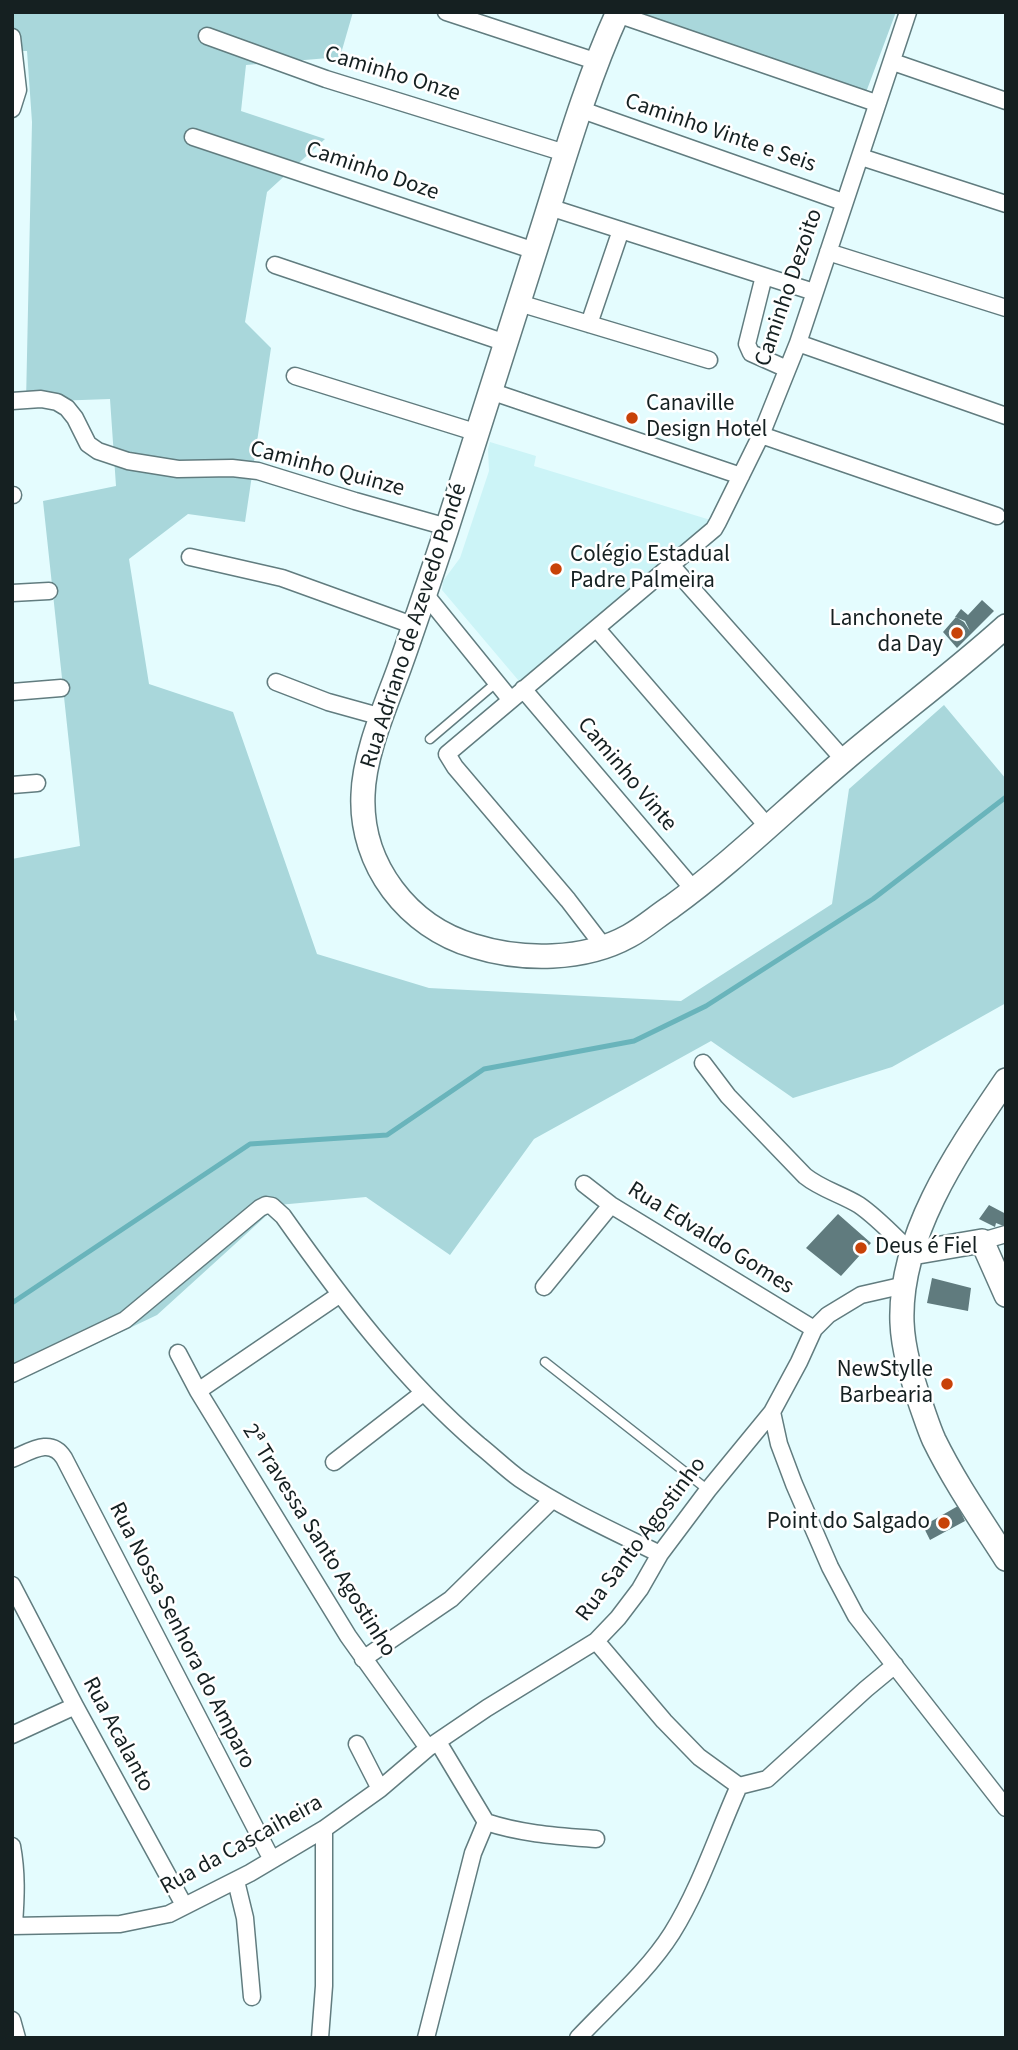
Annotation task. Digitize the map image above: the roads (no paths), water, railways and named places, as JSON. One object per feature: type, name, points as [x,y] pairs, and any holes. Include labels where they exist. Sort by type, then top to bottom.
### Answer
[{"type":"street","points":[[446,12],[598,62]]},
{"type":"street","name":"Caminho Dezoito","points":[[604,947],[530,854],[447,757],[448,752],[713,529],[726,509],[761,435],[798,343],[908,12]]},
{"type":"street","points":[[618,13],[876,103]]},
{"type":"street","name":"Rua Adriano de Azevedo Pondé","points":[[618,13],[565,153],[478,433],[415,626],[382,717],[368,768],[363,794],[365,828],[372,853],[387,884],[412,912],[452,939],[494,952],[563,955],[604,947],[630,935],[694,890],[844,760],[1005,627]]},
{"type":"street","name":"Caminho Onze","points":[[207,36],[326,79],[565,153]]},
{"type":"street","points":[[12,37],[18,90],[12,108]]},
{"type":"street","points":[[892,62],[1006,101]]},
{"type":"street","name":"Caminho Vinte e Seis","points":[[582,110],[843,202]]},
{"type":"street","name":"Caminho Doze","points":[[193,137],[535,251]]},
{"type":"street","points":[[861,157],[1006,204]]},
{"type":"street","points":[[549,207],[814,292]]},
{"type":"street","points":[[589,324],[621,230]]},
{"type":"street","points":[[828,252],[1006,308]]},
{"type":"street","points":[[275,265],[506,343]]},
{"type":"street","points":[[764,276],[747,344],[751,352],[787,369]]},
{"type":"street","points":[[519,303],[709,360]]},
{"type":"street","points":[[798,343],[1006,415]]},
{"type":"street","points":[[295,376],[478,433]]},
{"type":"street","points":[[490,391],[741,476]]},
{"type":"street","name":"Caminho Quinze","points":[[12,401],[41,399],[57,402],[68,408],[88,444],[97,451],[128,461],[178,469],[232,468],[258,471],[447,527]]},
{"type":"street","points":[[761,435],[997,516]]},
{"type":"street","points":[[190,557],[282,578],[415,626]]},
{"type":"street","points":[[671,565],[844,760]]},
{"type":"street","points":[[12,593],[49,591]]},
{"type":"street","name":"Caminho Vinte","points":[[425,594],[497,682],[517,694],[694,890]]},
{"type":"street","points":[[597,629],[768,827]]},
{"type":"street","points":[[276,682],[328,702],[382,717]]},
{"type":"street","points":[[12,692],[61,688]]},
{"type":"street","points":[[12,785],[37,783]]},
{"type":"street","points":[[703,1063],[728,1096],[805,1176],[815,1184],[860,1206],[912,1253]]},
{"type":"street","points":[[1006,1080],[963,1143],[936,1192],[912,1253],[905,1285],[902,1323],[916,1390],[933,1438],[1006,1559]]},
{"type":"street","name":"Rua Edvaldo Gomes","points":[[584,1184],[611,1205],[814,1329]]},
{"type":"street","points":[[12,1374],[125,1320],[260,1209],[266,1205],[272,1206],[283,1216],[339,1295],[447,1417],[517,1477],[552,1500],[660,1554]]},
{"type":"street","points":[[544,1287],[611,1205]]},
{"type":"street","points":[[912,1253],[982,1241],[1006,1234]]},
{"type":"street","points":[[982,1241],[1006,1295]]},
{"type":"street","points":[[814,1329],[828,1315],[860,1295],[905,1285]]},
{"type":"street","points":[[198,1391],[339,1295]]},
{"type":"street","name":"Rua Santo Agostinho","points":[[433,1745],[487,1708],[596,1641],[618,1618],[640,1589],[660,1554],[772,1412],[814,1329]]},
{"type":"street","name":"2ª Travessa Santo Agostinho","points":[[178,1353],[198,1391],[363,1659],[433,1745],[486,1822]]},
{"type":"street","points":[[334,1462],[423,1393]]},
{"type":"street","points":[[772,1412],[779,1444],[794,1484],[830,1567],[856,1616],[1006,1808]]},
{"type":"street","name":"Rua Nossa Senhora do Amparo","points":[[12,1459],[41,1447],[57,1448],[64,1458],[272,1860]]},
{"type":"street","points":[[363,1659],[451,1599],[552,1500]]},
{"type":"street","name":"Rua Acalanto","points":[[12,1585],[184,1905]]},
{"type":"street","points":[[596,1641],[699,1757],[739,1786]]},
{"type":"street","points":[[739,1786],[766,1779],[895,1665]]},
{"type":"street","points":[[12,1735],[75,1706]]},
{"type":"street","points":[[357,1744],[380,1789]]},
{"type":"street","name":"Rua da Cascaiheira","points":[[13,1925],[120,1924],[169,1914],[236,1881],[324,1829],[380,1789],[433,1745]]},
{"type":"street","points":[[579,2038],[660,1950],[672,1932],[688,1903],[739,1786]]},
{"type":"street","points":[[426,2038],[473,1853],[486,1822],[531,1834],[596,1839]]},
{"type":"street","points":[[320,2038],[324,1986],[324,1829]]},
{"type":"street","points":[[12,1846],[16,1881],[13,1925]]},
{"type":"street","points":[[236,1881],[244,1917],[252,1997]]},
{"type":"lane","points":[[430,738],[497,682]]},
{"type":"lane","points":[[545,1362],[708,1490]]},
{"type":"waterway","points":[[12,1303],[250,1144],[387,1135],[484,1069],[634,1041],[706,1006],[873,899],[1006,797]]},
{"type":"place","name":"Canaville Design Hotel","points":[[632,418]]},
{"type":"place","name":"Colégio Estadual Padre Palmeira","points":[[556,569]]},
{"type":"place","name":"Lanchonete da Day","points":[[957,633]]},
{"type":"place","name":"Deus é Fiel","points":[[861,1248]]},
{"type":"place","name":"NewStylle Barbearia","points":[[947,1384]]},
{"type":"place","name":"Point do Salgado","points":[[944,1523]]}]
